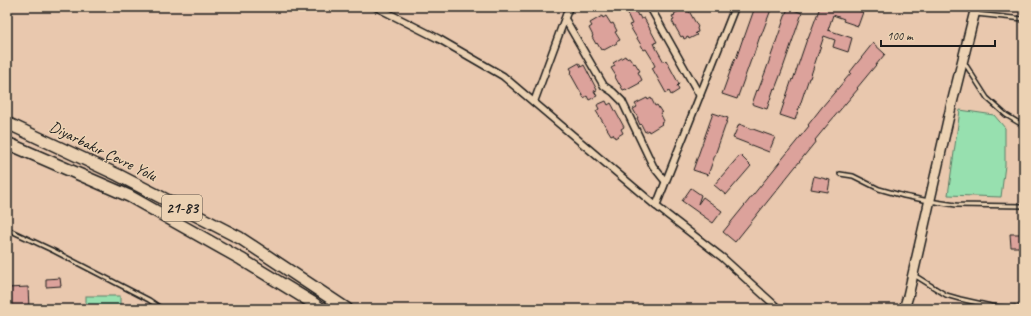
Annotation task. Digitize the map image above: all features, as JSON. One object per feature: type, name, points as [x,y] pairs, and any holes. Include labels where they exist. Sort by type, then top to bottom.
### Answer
[{"type":"highway","name":"Diyarbakır Çevre Yolu","points":[[7,123],[118,174],[240,238],[347,309]]},
{"type":"highway","name":"Diyarbakır Çevre Yolu","points":[[7,143],[129,196],[241,259],[313,302],[321,309]]},
{"type":"street","points":[[534,102],[569,7]]},
{"type":"street","points":[[650,7],[700,96]]},
{"type":"street","points":[[378,8],[439,38],[503,76],[656,206],[723,258],[779,309]]},
{"type":"street","points":[[656,206],[733,9]]},
{"type":"street","points":[[904,309],[975,10]]},
{"type":"street","points":[[565,19],[604,86],[622,101],[653,166],[665,181]]},
{"type":"lane","points":[[975,10],[1024,19]]},
{"type":"lane","points":[[963,61],[987,98],[1006,115],[1024,126]]},
{"type":"lane","points":[[840,174],[853,176],[879,189],[929,202],[956,205],[1024,206]]},
{"type":"lane","points":[[7,230],[54,250],[149,300],[162,309]]},
{"type":"lane","points":[[913,274],[946,295],[991,306],[1008,308],[1024,307]]},
{"type":"green space","points":[[960,110],[994,115],[1005,128],[1005,165],[1001,197],[948,195]]},
{"type":"green space","points":[[86,296],[120,296],[120,309],[86,309]]},
{"type":"building","points":[[624,7],[634,7],[638,16],[639,15],[641,19],[644,18],[657,42],[654,43],[656,48],[664,62],[666,60],[679,84],[677,86],[679,90],[671,95],[669,91],[666,93],[652,68],[655,66],[654,62],[646,49],[644,50],[629,25],[632,24]]},
{"type":"building","points":[[755,7],[772,7],[737,99],[722,94]]},
{"type":"building","points":[[820,7],[849,7],[863,12],[858,26],[843,21],[844,19],[833,15],[828,30],[852,38],[848,52],[833,47],[835,40],[824,36],[795,120],[780,115],[792,79],[793,80]]},
{"type":"building","points":[[788,8],[802,13],[767,109],[752,104]]},
{"type":"building","points":[[682,9],[683,11],[686,9],[688,12],[689,11],[698,27],[698,32],[695,33],[697,35],[689,39],[688,37],[684,39],[683,36],[681,37],[672,21],[674,20],[672,16]]},
{"type":"building","points":[[602,16],[603,18],[606,16],[611,24],[613,23],[617,31],[615,32],[620,40],[604,50],[601,50],[597,43],[596,44],[589,28],[592,26],[590,23]]},
{"type":"building","points":[[873,43],[885,54],[735,242],[723,232],[809,126],[808,125],[851,73],[850,72]]},
{"type":"building","points":[[625,56],[626,58],[629,57],[634,64],[635,63],[640,71],[638,72],[642,80],[639,82],[640,83],[627,90],[623,90],[611,68],[615,66],[613,63]]},
{"type":"building","points":[[579,63],[581,67],[584,65],[597,90],[594,91],[597,96],[589,100],[587,96],[584,98],[570,73],[572,71],[570,68]]},
{"type":"building","points":[[647,98],[648,100],[651,98],[655,106],[657,105],[662,113],[660,113],[664,121],[661,123],[662,124],[649,132],[648,130],[645,132],[633,109],[637,107],[635,104]]},
{"type":"building","points":[[606,101],[608,105],[611,103],[624,127],[621,129],[623,133],[615,138],[613,134],[611,135],[596,111],[599,109],[597,105]]},
{"type":"building","points":[[713,113],[728,118],[708,175],[693,170]]},
{"type":"building","points":[[739,124],[775,137],[769,152],[733,138]]},
{"type":"building","points":[[740,155],[751,166],[726,195],[714,185]]},
{"type":"building","points":[[814,176],[830,180],[828,192],[811,189]]},
{"type":"building","points":[[691,188],[701,195],[698,204],[703,197],[722,211],[713,223],[682,201]]},
{"type":"building","points":[[1010,234],[1024,234],[1024,247],[1011,247]]},
{"type":"building","points":[[60,278],[61,286],[46,287],[46,279]]},
{"type":"building","points":[[28,287],[29,309],[7,309],[7,288]]}]
